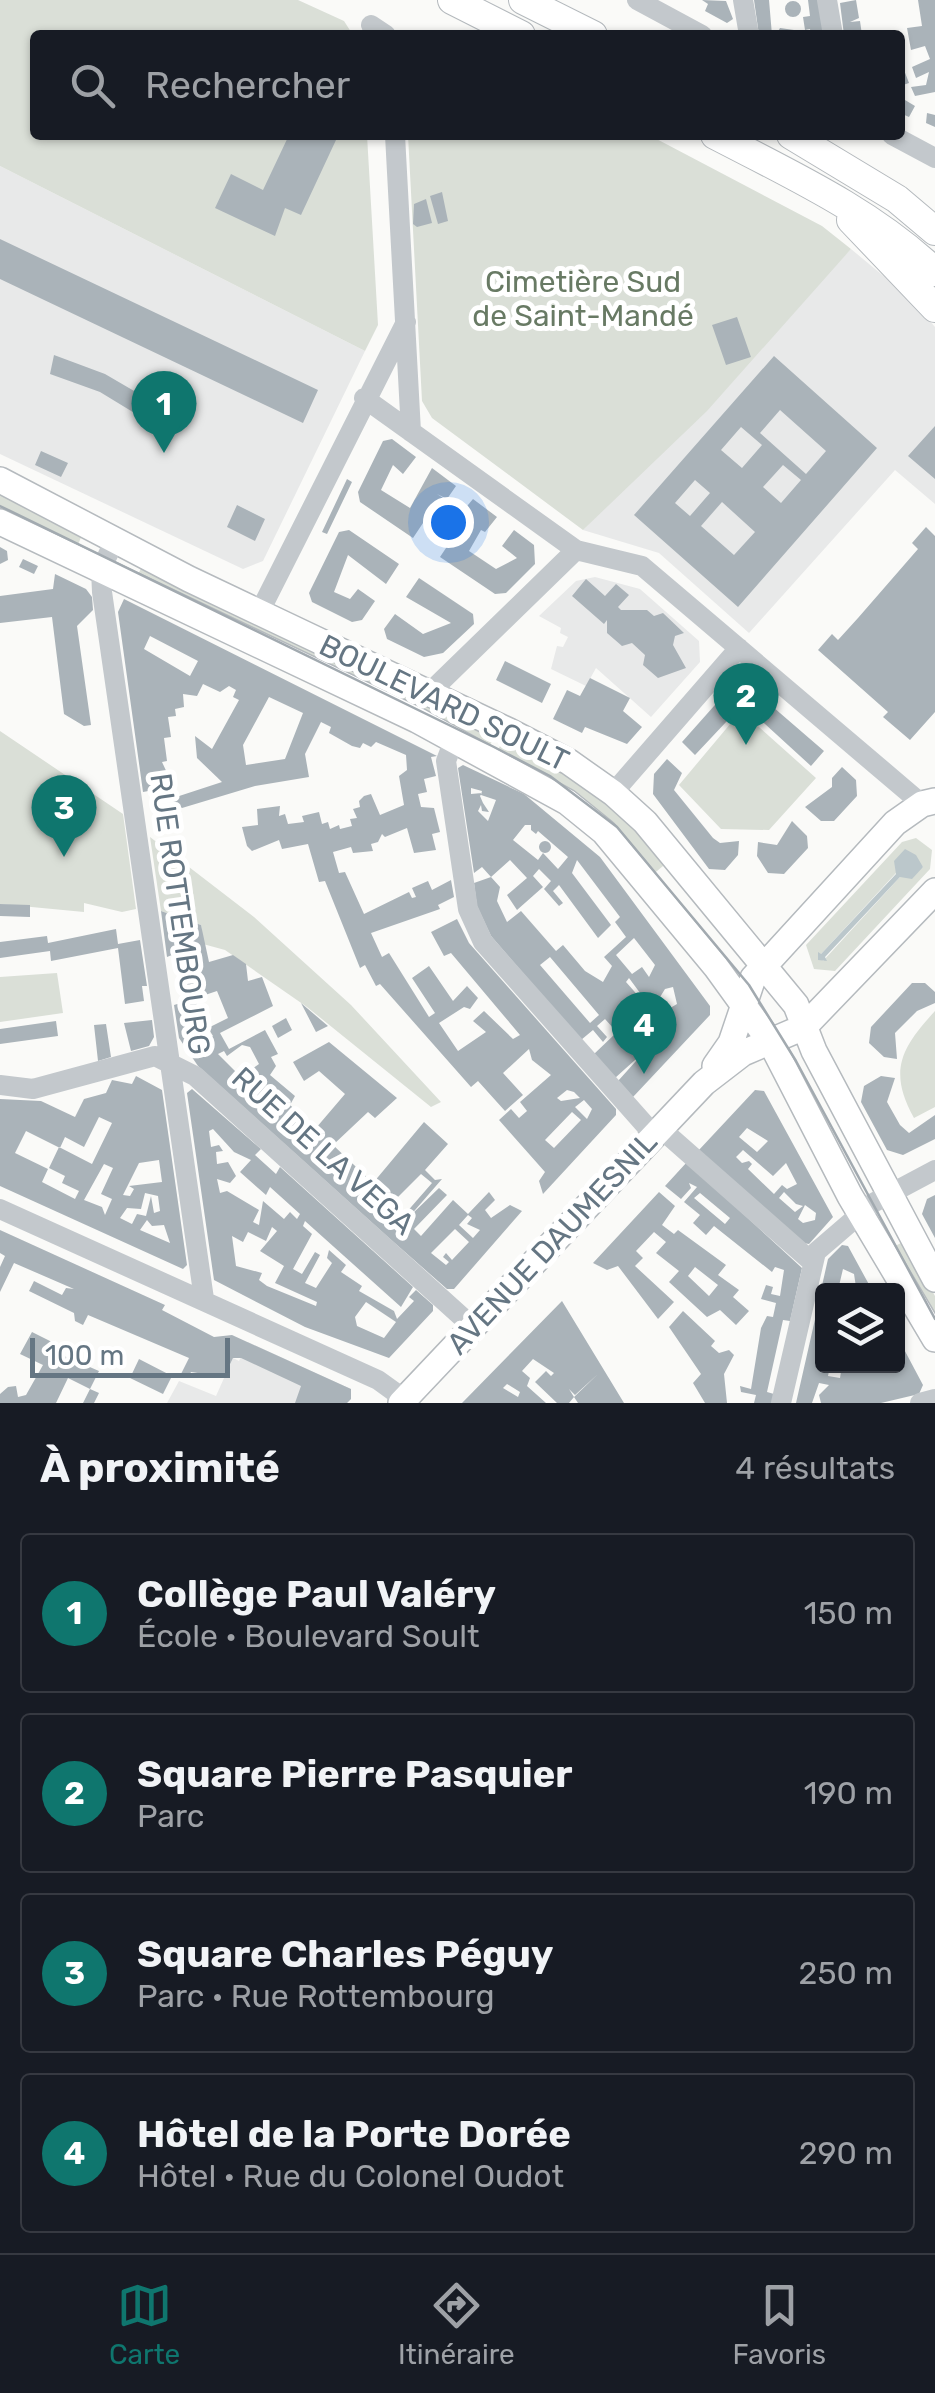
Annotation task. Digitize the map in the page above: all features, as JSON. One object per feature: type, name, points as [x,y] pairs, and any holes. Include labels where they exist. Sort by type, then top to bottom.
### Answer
[{"type":"highway","points":[[452,0],[511,30]]},
{"type":"highway","points":[[523,0],[583,30]]},
{"type":"highway","points":[[725,140],[876,224],[935,272]]},
{"type":"highway","points":[[799,140],[897,199],[935,230]]},
{"type":"highway","points":[[826,193],[935,308]]},
{"type":"highway","points":[[897,199],[935,210]]},
{"type":"main road","name":"BOULEVARD SOULT","points":[[0,480],[259,614],[568,762],[613,793],[645,822],[796,1005],[935,1279]]},
{"type":"main road","name":"BOULEVARD SOULT","points":[[0,522],[179,603],[454,740],[567,802],[604,832],[645,877],[766,1036],[860,1212],[935,1339]]},
{"type":"main road","name":"AVENUE DAUMESNIL","points":[[405,1402],[704,1082],[731,1042],[746,1006],[749,985],[765,966],[895,822],[931,807]]},
{"type":"main road","points":[[804,1027],[935,891]]},
{"type":"main road","name":"AVENUE DAUMESNIL","points":[[704,1082],[766,1036],[804,1027]]},
{"type":"street","points":[[636,0],[693,30]]},
{"type":"street","points":[[743,0],[748,30]]},
{"type":"street","points":[[828,0],[831,30]]},
{"type":"street","points":[[395,140],[411,432]]},
{"type":"street","points":[[901,140],[935,158]]},
{"type":"street","points":[[259,614],[364,398],[406,322]]},
{"type":"street","points":[[364,398],[576,550],[642,566],[931,807]]},
{"type":"street","points":[[101,570],[115,539]]},
{"type":"street","points":[[427,695],[576,550]]},
{"type":"street","name":"RUE ROTTEMBOURG","points":[[101,570],[204,1299]]},
{"type":"street","points":[[613,793],[734,642]]},
{"type":"street","points":[[454,740],[446,760],[468,908],[483,942],[657,1131],[811,1260]]},
{"type":"street","points":[[0,1085],[32,1089],[155,1056],[170,1061]]},
{"type":"street","name":"RUE DE LA VEGA","points":[[170,1061],[195,1076],[474,1327]]},
{"type":"street","points":[[781,1403],[811,1260],[860,1212],[935,1170]]},
{"type":"street","points":[[0,1209],[378,1380],[405,1402]]},
{"type":"street","points":[[920,1403],[935,1399]]},
{"type":"shaded area","points":[[0,166],[365,351],[263,561],[243,569],[0,454]]},
{"type":"shaded area","points":[[851,249],[910,298],[935,327],[935,504],[895,470],[749,633],[659,553],[583,530]]},
{"type":"shaded area","points":[[595,577],[640,589],[699,641],[700,662],[651,717],[596,668],[586,686],[551,669],[557,646],[563,647],[568,637],[560,633],[561,628],[539,616],[576,581]]},
{"type":"shaded area","points":[[905,849],[916,855],[923,867],[912,879],[900,877],[825,957],[827,961],[818,960],[818,952],[821,954],[896,874],[894,861]]},
{"type":"shaded area","points":[[248,1342],[351,1389],[351,1399],[347,1403],[167,1403],[179,1381],[216,1396],[233,1358],[239,1361]]},
{"type":"green space","points":[[0,0],[298,0],[344,21],[350,30],[30,30],[30,140],[367,140],[378,325],[365,351],[0,166]]},
{"type":"green space","name":"Cimetière Sud de Saint-Mandé","points":[[408,140],[659,140],[822,226],[851,249],[707,411],[583,530],[432,418],[422,401]]},
{"type":"green space","points":[[0,491],[82,535],[77,547],[0,515]]},
{"type":"green space","points":[[143,565],[494,736],[489,748],[137,576]]},
{"type":"green space","points":[[741,711],[816,778],[769,830],[721,829],[679,785]]},
{"type":"green space","points":[[0,731],[123,814],[136,909],[122,912],[84,903],[84,912],[0,904]]},
{"type":"green space","points":[[503,740],[566,767],[669,861],[651,876],[497,752]]},
{"type":"green space","points":[[150,837],[254,917],[351,1005],[441,1102],[431,1107],[307,1007],[225,950],[203,944],[201,925],[161,911]]},
{"type":"green space","points":[[916,838],[932,850],[930,869],[835,971],[814,969],[806,945],[902,842]],"holes":[[[905,850],[923,867],[900,877],[823,961],[821,954],[896,873],[896,863]]]},
{"type":"green space","points":[[57,973],[63,1013],[0,1022],[0,977]]},
{"type":"green space","points":[[935,1011],[935,1107],[914,1118],[902,1087],[902,1061],[914,1037]]},
{"type":"green space","points":[[905,1241],[935,1296],[935,1326],[893,1247]]},
{"type":"building","points":[[702,0],[726,1],[733,19],[727,23],[705,11],[708,4]]},
{"type":"building","points":[[754,0],[769,0],[772,30],[758,30]]},
{"type":"building","points":[[808,0],[819,0],[823,30],[805,30],[803,17],[810,16]]},
{"type":"building","points":[[856,0],[859,18],[850,22],[860,21],[861,30],[843,30],[840,3]]},
{"type":"building","points":[[918,0],[935,0],[935,92],[915,96],[911,87],[926,85],[929,72],[916,78],[912,67],[930,59],[925,46],[911,50],[907,28],[922,26]]},
{"type":"building","points":[[793,1],[801,9],[793,17],[785,9]]},
{"type":"building","points":[[905,100],[915,106],[909,117],[905,115]]},
{"type":"building","points":[[927,113],[935,115],[935,127],[926,123]]},
{"type":"building","points":[[287,140],[336,140],[301,215],[285,208],[275,236],[215,208],[231,174],[263,190]]},
{"type":"building","points":[[442,192],[448,221],[438,224],[430,196]]},
{"type":"building","points":[[426,199],[432,223],[417,227],[413,224],[414,204]]},
{"type":"building","points":[[0,239],[318,390],[303,423],[0,279]]},
{"type":"building","points":[[737,317],[751,357],[726,365],[712,325]]},
{"type":"building","points":[[54,355],[105,374],[153,402],[141,417],[100,392],[50,374]]},
{"type":"building","points":[[774,356],[877,448],[738,607],[634,515]],"holes":[[[780,410],[826,451],[806,474],[760,433]],[[741,427],[762,445],[742,468],[721,450]],[[783,465],[801,480],[781,503],[763,487]],[[695,480],[710,493],[690,516],[675,503]],[[722,502],[755,532],[734,555],[701,526]]]},
{"type":"building","points":[[935,426],[935,479],[908,456]]},
{"type":"building","points":[[392,439],[416,457],[403,474],[393,465],[381,490],[410,508],[432,468],[456,486],[447,499],[437,494],[463,511],[473,499],[497,517],[485,532],[481,530],[469,551],[496,569],[517,558],[502,546],[514,530],[534,545],[535,564],[506,593],[495,594],[440,557],[458,530],[431,511],[413,538],[360,502],[358,492],[383,441]]},
{"type":"building","points":[[41,451],[68,463],[61,477],[35,465]]},
{"type":"building","points":[[347,479],[352,482],[327,534],[322,532]]},
{"type":"building","points":[[237,505],[265,519],[255,541],[227,527]]},
{"type":"building","points":[[926,527],[935,536],[935,712],[910,740],[883,717],[888,712],[818,650],[832,634],[838,640],[858,618],[918,549],[912,543]]},
{"type":"building","points":[[349,530],[399,564],[386,584],[348,555],[334,592],[350,599],[358,589],[375,601],[362,620],[352,622],[312,602],[309,593],[339,532]]},
{"type":"building","points":[[0,547],[7,551],[8,560],[0,564]]},
{"type":"building","points":[[23,559],[38,566],[34,574],[19,567]]},
{"type":"building","points":[[55,574],[86,589],[92,597],[93,610],[77,626],[91,725],[84,726],[64,714],[52,617],[0,623],[0,596],[53,589]]},
{"type":"building","points":[[419,578],[473,614],[474,624],[443,653],[424,657],[387,639],[384,629],[395,614],[423,634],[451,623],[406,597]]},
{"type":"building","points":[[586,579],[605,596],[616,584],[629,595],[618,607],[621,610],[647,610],[654,616],[663,613],[684,633],[675,636],[673,645],[686,668],[658,678],[643,665],[645,655],[632,643],[622,646],[607,633],[607,620],[604,624],[572,596]]},
{"type":"building","points":[[124,599],[437,756],[431,757],[436,776],[424,779],[427,792],[418,794],[421,807],[434,808],[440,832],[432,834],[436,850],[414,853],[407,828],[385,837],[382,834],[378,842],[371,844],[373,851],[353,853],[351,847],[333,852],[339,873],[345,872],[364,914],[409,892],[412,898],[416,897],[412,888],[428,881],[432,890],[451,880],[454,897],[438,905],[440,909],[371,933],[382,957],[389,953],[429,1017],[435,1013],[412,978],[429,966],[453,1001],[467,986],[478,998],[470,1009],[464,1007],[439,1023],[458,1051],[486,1032],[473,1021],[484,1011],[513,1039],[520,1035],[451,953],[444,956],[431,932],[457,919],[469,943],[616,1109],[616,1115],[543,1194],[539,1181],[545,1172],[499,1120],[511,1109],[519,1118],[527,1111],[520,1102],[551,1075],[532,1060],[529,1049],[503,1073],[523,1095],[505,1111],[478,1081],[471,1087],[380,984],[376,986],[365,965],[360,968],[325,881],[319,882],[308,844],[282,849],[279,840],[252,851],[247,846],[242,827],[258,825],[257,809],[280,806],[279,816],[285,814],[288,824],[304,822],[302,816],[319,812],[322,824],[328,822],[330,829],[339,825],[340,829],[352,826],[350,819],[357,818],[353,809],[360,807],[364,796],[371,794],[380,815],[404,805],[399,776],[407,770],[406,755],[376,742],[371,747],[363,743],[360,748],[352,746],[329,733],[331,727],[321,722],[305,754],[309,777],[255,786],[182,808],[170,799],[222,782],[197,758],[195,736],[212,749],[239,700],[233,697],[236,690],[229,686],[220,692],[203,684],[197,696],[183,694],[184,707],[175,709],[176,716],[168,717],[171,737],[164,738],[167,761],[162,762],[169,777],[164,778],[165,788],[143,792],[118,612]],"holes":[[[150,636],[198,661],[190,676],[144,649]],[[269,697],[303,713],[285,759],[246,765],[243,745]],[[567,1090],[580,1098],[561,1101],[557,1098]],[[584,1100],[592,1109],[587,1119],[575,1107]],[[572,1112],[581,1120],[554,1148],[545,1140]]]},
{"type":"building","points":[[505,661],[551,684],[542,703],[496,680]]},
{"type":"building","points":[[590,678],[630,698],[623,711],[642,727],[627,744],[585,727],[582,733],[553,719],[567,690],[580,696]]},
{"type":"building","points":[[750,687],[824,751],[811,766],[743,704],[695,755],[682,742],[730,688]]},
{"type":"building","points":[[667,759],[682,773],[674,790],[713,838],[720,843],[739,841],[738,855],[725,870],[709,869],[653,794],[654,774]]},
{"type":"building","points":[[463,765],[524,794],[600,857],[710,1006],[710,1015],[633,1097],[618,1081],[645,1051],[615,1078],[594,1054],[615,1034],[614,1029],[605,1019],[597,1026],[607,1037],[603,1042],[593,1030],[581,1040],[491,936],[477,906],[474,883],[491,877],[482,867],[474,873],[458,768]],"holes":[[[481,795],[496,800],[488,821],[478,811],[481,805],[482,811],[489,812]],[[525,825],[531,825],[531,830],[536,834],[538,831],[568,857],[558,869],[543,853],[538,860],[513,840]],[[510,860],[527,878],[507,895],[517,910],[543,887],[533,876],[539,869],[551,881],[544,889],[559,906],[563,903],[553,891],[559,885],[598,938],[611,925],[572,873],[577,860],[620,917],[615,922],[626,937],[604,957],[612,966],[603,982],[585,971],[563,945],[556,951],[521,911],[507,922],[497,901],[500,887],[491,877]],[[634,938],[655,965],[649,977],[642,967],[632,974],[616,955]],[[550,957],[599,1015],[590,1023],[540,965]],[[629,978],[643,997],[626,982]],[[673,987],[677,1004],[665,1011],[657,1002],[665,989]]]},
{"type":"building","points":[[842,767],[856,780],[857,796],[834,821],[821,821],[805,807],[832,787],[832,778]]},
{"type":"building","points":[[792,821],[807,836],[808,848],[784,874],[768,873],[757,856],[758,842],[777,845]]},
{"type":"building","points":[[545,841],[551,847],[545,853],[539,847]]},
{"type":"building","points":[[0,904],[30,905],[30,917],[0,916]]},
{"type":"building","points":[[161,911],[201,925],[209,962],[233,955],[246,964],[248,981],[262,977],[273,1006],[220,1033],[229,1049],[265,1030],[278,1054],[271,1057],[276,1066],[270,1075],[295,1096],[290,1105],[316,1128],[345,1094],[319,1071],[304,1081],[293,1062],[329,1042],[397,1098],[375,1118],[368,1112],[333,1145],[373,1183],[424,1122],[448,1144],[425,1170],[435,1180],[442,1179],[409,1217],[439,1188],[447,1195],[414,1229],[421,1236],[453,1200],[468,1214],[489,1192],[495,1200],[485,1210],[491,1218],[510,1205],[522,1211],[454,1289],[447,1289],[198,1066],[179,1038],[174,1005],[184,1002],[177,953],[167,957]],"holes":[[[217,991],[228,1018],[208,1028],[213,1036],[209,1038],[200,1031],[196,998]],[[242,1045],[250,1047],[259,1064],[241,1077],[218,1054],[224,1051],[227,1056]],[[421,1174],[432,1183],[405,1214],[393,1202]],[[468,1215],[472,1218],[467,1224],[480,1230],[473,1238],[459,1225]],[[455,1229],[469,1242],[452,1260],[446,1253],[446,1265],[431,1253]]]},
{"type":"building","points":[[116,929],[118,944],[140,940],[147,986],[142,986],[144,1001],[125,1004],[118,948],[51,961],[50,951],[0,958],[0,942],[47,936],[48,943]]},
{"type":"building","points":[[912,983],[925,983],[935,992],[935,1003],[917,1011],[895,1033],[897,1059],[884,1057],[869,1043],[871,1027]]},
{"type":"building","points":[[301,1003],[328,1026],[316,1032]]},
{"type":"building","points":[[286,1018],[292,1030],[278,1038],[272,1026]]},
{"type":"building","points":[[152,1020],[154,1037],[149,1046],[131,1051],[124,1023]]},
{"type":"building","points":[[56,1021],[58,1036],[0,1044],[0,1029]]},
{"type":"building","points":[[106,1024],[111,1057],[98,1061],[94,1025]]},
{"type":"building","points":[[136,1076],[162,1090],[187,1265],[183,1269],[0,1186],[0,1099],[41,1101],[75,1117],[84,1099],[106,1093],[112,1080],[132,1084]],"holes":[[[99,1117],[112,1123],[92,1164],[60,1148],[65,1137],[84,1147]],[[26,1131],[59,1147],[49,1168],[65,1176],[62,1183],[79,1191],[75,1199],[42,1182],[48,1169],[15,1153]],[[159,1160],[162,1182],[129,1186],[134,1189],[130,1196],[123,1195],[139,1163]],[[104,1164],[113,1168],[101,1194],[112,1199],[105,1215],[102,1207],[84,1200]],[[145,1193],[158,1196],[160,1211],[154,1213],[151,1196],[146,1216],[137,1214],[132,1224],[120,1218],[127,1208],[141,1209]],[[147,1220],[152,1226],[164,1225],[170,1243],[140,1230]]]},
{"type":"building","points":[[881,1076],[895,1078],[887,1102],[900,1125],[909,1133],[935,1115],[935,1139],[903,1155],[887,1150],[861,1102],[864,1086]]},
{"type":"building","points":[[192,1089],[261,1149],[255,1155],[276,1174],[280,1167],[413,1287],[401,1307],[305,1221],[303,1226],[312,1234],[293,1269],[302,1274],[315,1252],[320,1255],[305,1283],[316,1288],[332,1263],[327,1258],[329,1250],[346,1265],[341,1272],[362,1286],[359,1291],[394,1311],[397,1319],[414,1301],[409,1297],[416,1290],[433,1305],[433,1311],[389,1358],[305,1327],[214,1280],[187,1093]],"holes":[[[213,1129],[234,1152],[251,1160],[240,1172],[266,1195],[270,1187],[300,1214],[297,1219],[290,1212],[284,1219],[263,1201],[259,1225],[253,1222],[259,1210],[227,1191],[220,1193],[217,1179],[230,1183],[236,1176],[228,1162],[217,1164],[216,1152],[223,1151],[219,1145],[211,1147],[209,1131]],[[272,1227],[277,1231],[260,1251],[284,1266],[275,1283],[317,1302],[316,1306],[267,1286],[259,1280],[262,1273],[236,1266],[232,1236],[243,1242],[248,1232],[266,1241]],[[366,1302],[396,1322],[384,1338],[357,1326],[355,1317]]]},
{"type":"building","points":[[755,1090],[764,1091],[833,1217],[809,1244],[803,1243],[698,1151]],"holes":[[[747,1128],[768,1141],[757,1152],[739,1137]],[[743,1150],[773,1176],[786,1163],[797,1184],[787,1189],[782,1185],[774,1194],[748,1169],[752,1164],[749,1161],[742,1163],[736,1157]],[[784,1192],[803,1206],[795,1212],[779,1198]],[[805,1205],[816,1213],[815,1220],[803,1223],[798,1219]]]},
{"type":"building","points":[[687,1162],[802,1268],[790,1321],[783,1320],[767,1392],[774,1394],[772,1403],[754,1403],[756,1395],[741,1392],[740,1386],[751,1389],[761,1328],[767,1316],[773,1317],[776,1303],[761,1299],[766,1285],[773,1287],[771,1294],[780,1296],[784,1270],[775,1267],[772,1272],[714,1226],[706,1235],[693,1223],[700,1215],[684,1202],[697,1187],[689,1183],[691,1188],[681,1199],[665,1186]],"holes":[[[700,1193],[730,1218],[725,1224],[694,1198]]]},
{"type":"building","points":[[659,1192],[675,1206],[662,1225],[674,1234],[678,1230],[726,1265],[718,1275],[739,1290],[733,1297],[749,1311],[736,1325],[720,1310],[707,1317],[669,1282],[679,1271],[656,1253],[666,1242],[654,1232],[636,1251],[643,1258],[635,1266],[674,1302],[658,1319],[618,1266],[607,1270],[593,1263]],"holes":[[[695,1267],[718,1285],[709,1296],[688,1276]]]},
{"type":"building","points":[[935,1195],[935,1238],[922,1214],[927,1199]]},
{"type":"building","points":[[0,1230],[165,1305],[162,1310],[214,1337],[232,1335],[351,1389],[351,1399],[347,1403],[295,1403],[301,1386],[241,1358],[233,1358],[224,1377],[191,1372],[188,1378],[181,1374],[189,1358],[88,1315],[83,1325],[75,1321],[74,1313],[29,1291],[34,1281],[62,1295],[66,1288],[74,1289],[14,1263],[0,1292],[0,1267],[5,1256],[0,1253]]},
{"type":"building","points":[[842,1245],[848,1246],[868,1283],[855,1283],[854,1274],[843,1269],[840,1283],[823,1283],[828,1259]]},
{"type":"building","points":[[562,1301],[624,1403],[578,1403],[574,1397],[569,1403],[557,1403],[535,1382],[546,1371],[551,1376],[554,1373],[533,1359],[522,1371],[530,1378],[527,1386],[546,1403],[462,1403]],"holes":[[[507,1384],[520,1392],[518,1397],[503,1388]]]},
{"type":"building","points":[[683,1311],[715,1341],[711,1346],[719,1353],[729,1350],[734,1355],[724,1374],[727,1403],[705,1403],[693,1383],[701,1374],[669,1327]]},
{"type":"building","points":[[815,1319],[815,1373],[840,1378],[841,1373],[905,1373],[905,1351],[923,1385],[919,1394],[881,1403],[821,1403],[819,1395],[829,1385],[819,1383],[812,1403],[796,1403]]},
{"type":"building","points":[[32,1332],[52,1342],[48,1349],[99,1371],[90,1389],[68,1378],[56,1403],[0,1403],[0,1394],[8,1387],[16,1386],[18,1397],[26,1395],[43,1365],[20,1354]]},
{"type":"building","points":[[139,1359],[172,1376],[163,1394],[130,1378]]},
{"type":"building","points":[[90,1389],[99,1393],[94,1403],[83,1403]]},
{"type":"tram line","points":[[0,506],[550,776],[617,827],[749,985],[796,1061],[935,1319]]},
{"type":"place","name":"Collège Paul Valéry","points":[[164,453]]},
{"type":"place","name":"Square Pierre Pasquier","points":[[746,745]]},
{"type":"place","name":"Square Charles Péguy","points":[[64,857]]},
{"type":"place","name":"Hôtel de la Porte Dorée","points":[[644,1074]]}]
